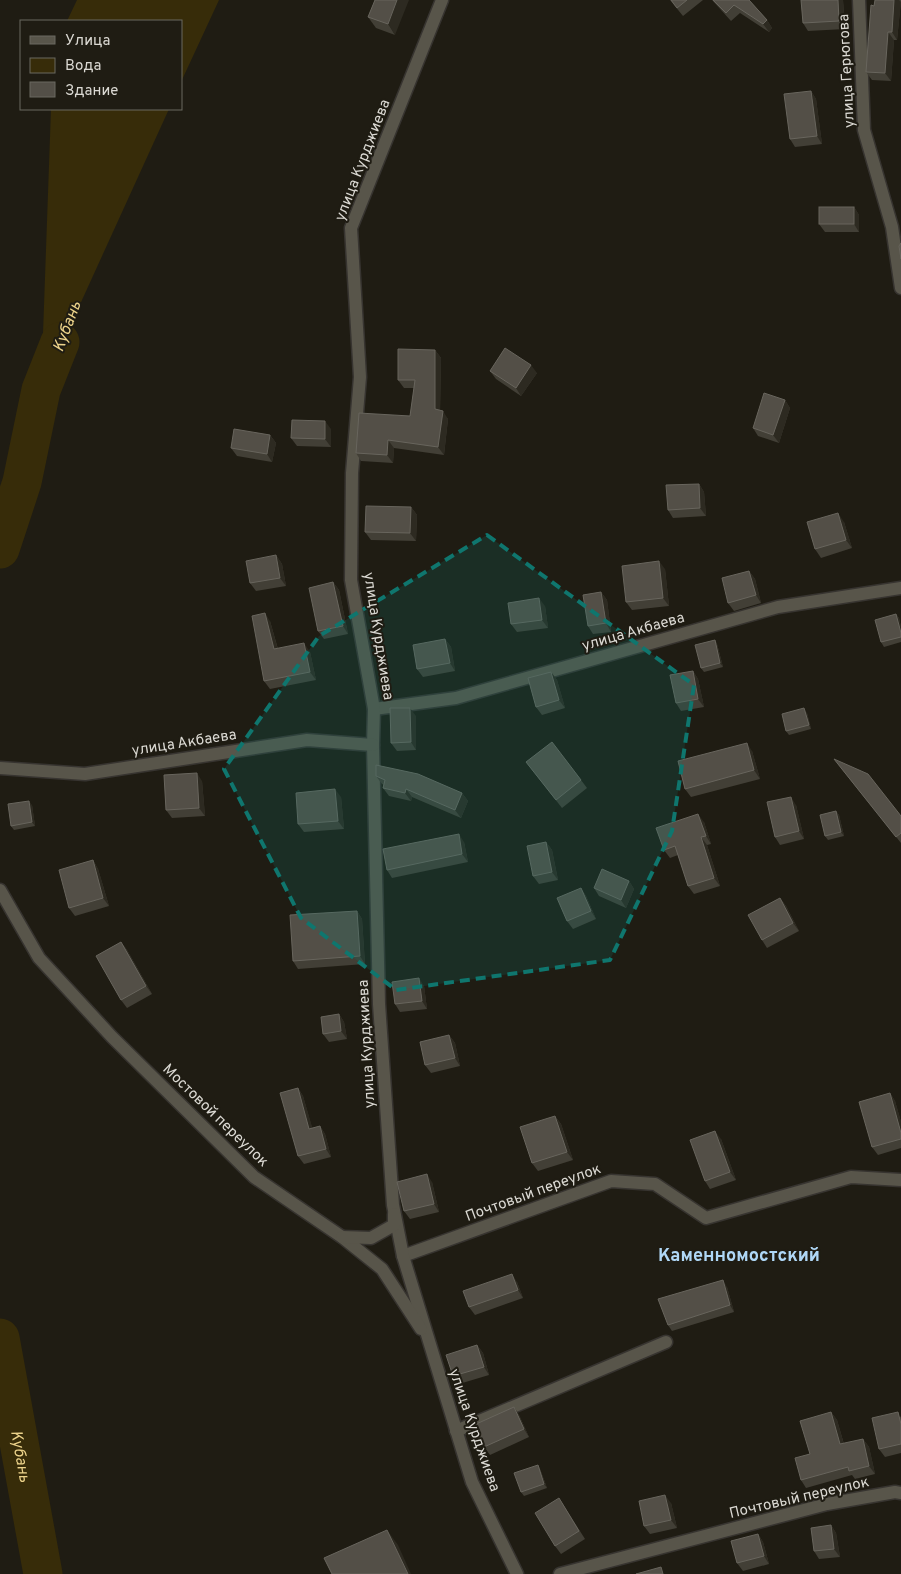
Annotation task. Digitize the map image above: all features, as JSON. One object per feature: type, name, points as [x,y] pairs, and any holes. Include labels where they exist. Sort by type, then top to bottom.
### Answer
[{"type":"street","name":"улица Курджиева","points":[[342,1237],[371,1238],[394,1225],[379,1004],[373,744],[374,709],[351,580],[352,473],[360,377],[351,228],[442,0]]},
{"type":"street","name":"улица Герюгова","points":[[859,0],[864,130],[897,223],[901,288]]},
{"type":"street","name":"улица Акбаева","points":[[374,709],[456,698],[778,607],[901,588]]},
{"type":"street","name":"улица Акбаева","points":[[0,768],[85,774],[308,740],[373,744]]},
{"type":"street","name":"Мостовой переулок","points":[[0,890],[39,958],[112,1037],[254,1177],[342,1237],[382,1269],[429,1342]]},
{"type":"street","name":"Почтовый переулок","points":[[403,1256],[612,1181],[655,1184],[706,1218],[851,1177],[901,1180]]},
{"type":"street","name":"улица Курджиева","points":[[394,1205],[403,1256],[472,1482],[517,1574]]},
{"type":"street","points":[[456,1431],[666,1342]]},
{"type":"street","name":"Почтовый переулок","points":[[560,1574],[828,1504],[895,1492],[901,1493]]},
{"type":"highlighted area","points":[[487,535],[694,685],[672,831],[610,960],[396,990],[301,918],[224,769],[319,636]]},
{"type":"water","points":[[77,0],[219,0],[182,80],[182,20],[67,20]]},
{"type":"water","points":[[51,110],[169,110],[41,390]]},
{"type":"building","points":[[375,0],[397,0],[388,24],[368,17]]},
{"type":"building","points":[[671,0],[687,0],[677,8]]},
{"type":"building","points":[[713,0],[749,0],[767,20],[763,24],[734,5],[726,13]]},
{"type":"building","points":[[801,0],[838,0],[839,21],[803,23]]},
{"type":"building","points":[[875,0],[894,0],[892,32],[888,32],[885,73],[866,72],[871,5],[874,6]]},
{"type":"building","points":[[811,91],[817,136],[790,139],[784,94]]},
{"type":"building","points":[[819,207],[854,207],[854,224],[819,224]]},
{"type":"building","points":[[901,243],[901,259],[899,246]]},
{"type":"building","points":[[505,348],[531,365],[516,388],[490,371]]},
{"type":"building","points":[[398,349],[435,350],[435,409],[443,411],[438,447],[388,440],[387,455],[356,453],[359,413],[410,416],[415,380],[398,380]]},
{"type":"building","points":[[764,393],[785,400],[773,435],[753,428]]},
{"type":"building","points":[[292,420],[325,421],[325,439],[291,438]]},
{"type":"building","points":[[234,429],[270,435],[267,454],[231,448]]},
{"type":"building","points":[[699,484],[700,508],[668,510],[666,485]]},
{"type":"building","points":[[366,506],[411,507],[410,533],[365,532]]},
{"type":"building","points":[[838,513],[846,540],[815,549],[807,522]]},
{"type":"building","points":[[276,555],[280,578],[250,583],[246,561]]},
{"type":"building","points":[[659,561],[663,598],[626,602],[622,566]]},
{"type":"building","points":[[749,571],[756,595],[728,603],[722,578]]},
{"type":"building","points":[[333,582],[343,626],[318,631],[309,588]]},
{"type":"building","points":[[601,592],[606,623],[588,626],[583,595]]},
{"type":"building","points":[[539,598],[542,620],[511,624],[508,603]]},
{"type":"building","points":[[265,613],[274,649],[304,643],[310,672],[264,681],[252,616]]},
{"type":"building","points":[[896,614],[901,637],[881,642],[875,620]]},
{"type":"building","points":[[445,639],[450,663],[417,669],[413,645]]},
{"type":"building","points":[[715,640],[720,663],[701,668],[695,645]]},
{"type":"building","points":[[693,671],[698,699],[676,703],[670,675]]},
{"type":"building","points":[[551,672],[559,700],[536,707],[528,678]]},
{"type":"building","points":[[390,708],[410,708],[411,742],[391,743]]},
{"type":"building","points":[[804,708],[809,725],[786,731],[782,714]]},
{"type":"building","points":[[552,742],[581,780],[556,800],[526,762]]},
{"type":"building","points":[[747,743],[754,770],[685,789],[678,761]]},
{"type":"building","points":[[834,759],[868,774],[901,816],[901,833],[896,837]]},
{"type":"building","points":[[376,765],[418,774],[462,793],[455,810],[406,789],[405,793],[383,788],[385,780],[376,776]]},
{"type":"building","points":[[197,773],[199,808],[166,810],[164,775]]},
{"type":"building","points":[[335,789],[338,821],[298,824],[296,793]]},
{"type":"building","points":[[791,797],[799,831],[775,837],[767,802]]},
{"type":"building","points":[[29,801],[32,822],[11,826],[8,804]]},
{"type":"building","points":[[836,811],[841,832],[825,836],[820,815]]},
{"type":"building","points":[[698,814],[706,836],[701,837],[714,878],[688,886],[675,846],[664,850],[656,828]]},
{"type":"building","points":[[459,834],[462,854],[387,870],[383,849]]},
{"type":"building","points":[[546,842],[552,872],[533,876],[527,846]]},
{"type":"building","points":[[93,860],[103,898],[69,908],[59,870]]},
{"type":"building","points":[[602,869],[629,881],[621,900],[594,888]]},
{"type":"building","points":[[581,888],[591,911],[567,921],[557,898]]},
{"type":"building","points":[[780,898],[793,923],[762,940],[748,915]]},
{"type":"building","points":[[357,911],[360,956],[293,961],[290,915]]},
{"type":"building","points":[[121,942],[146,986],[121,1000],[96,956]]},
{"type":"building","points":[[419,978],[422,1001],[395,1004],[392,982]]},
{"type":"building","points":[[339,1014],[341,1031],[323,1034],[321,1017]]},
{"type":"building","points":[[449,1035],[455,1058],[425,1065],[420,1042]]},
{"type":"building","points":[[298,1088],[309,1129],[320,1126],[326,1149],[298,1156],[280,1093]]},
{"type":"building","points":[[890,1093],[901,1139],[872,1147],[859,1102]]},
{"type":"building","points":[[555,1116],[567,1152],[532,1163],[520,1127]]},
{"type":"building","points":[[715,1131],[730,1172],[705,1181],[690,1140]]},
{"type":"building","points":[[427,1174],[434,1204],[404,1211],[397,1182]]},
{"type":"building","points":[[512,1274],[518,1290],[469,1307],[463,1291]]},
{"type":"building","points":[[723,1280],[730,1305],[668,1325],[658,1299]]},
{"type":"building","points":[[477,1345],[484,1367],[453,1376],[446,1355]]},
{"type":"building","points":[[514,1407],[524,1429],[484,1447],[474,1425]]},
{"type":"building","points":[[831,1412],[840,1444],[863,1439],[869,1466],[849,1471],[848,1467],[801,1480],[795,1458],[810,1454],[800,1421]]},
{"type":"building","points":[[898,1412],[901,1424],[901,1444],[879,1449],[872,1418]]},
{"type":"building","points":[[538,1465],[544,1484],[521,1492],[514,1473]]},
{"type":"building","points":[[665,1495],[671,1520],[644,1526],[639,1501]]},
{"type":"building","points":[[559,1498],[579,1531],[555,1546],[535,1513]]},
{"type":"building","points":[[831,1525],[834,1549],[814,1551],[811,1528]]},
{"type":"building","points":[[387,1530],[408,1574],[332,1574],[324,1558]]},
{"type":"building","points":[[758,1534],[764,1556],[737,1563],[731,1541]]},
{"type":"building","points":[[661,1567],[663,1574],[636,1574]]},
{"type":"waterway","name":"Кубань","points":[[0,549],[22,482],[41,390],[60,342]]},
{"type":"waterway","name":"Кубань","points":[[0,1338],[43,1574]]},
{"type":"district","name":"Каменномостский","points":[[739,1255]]}]
